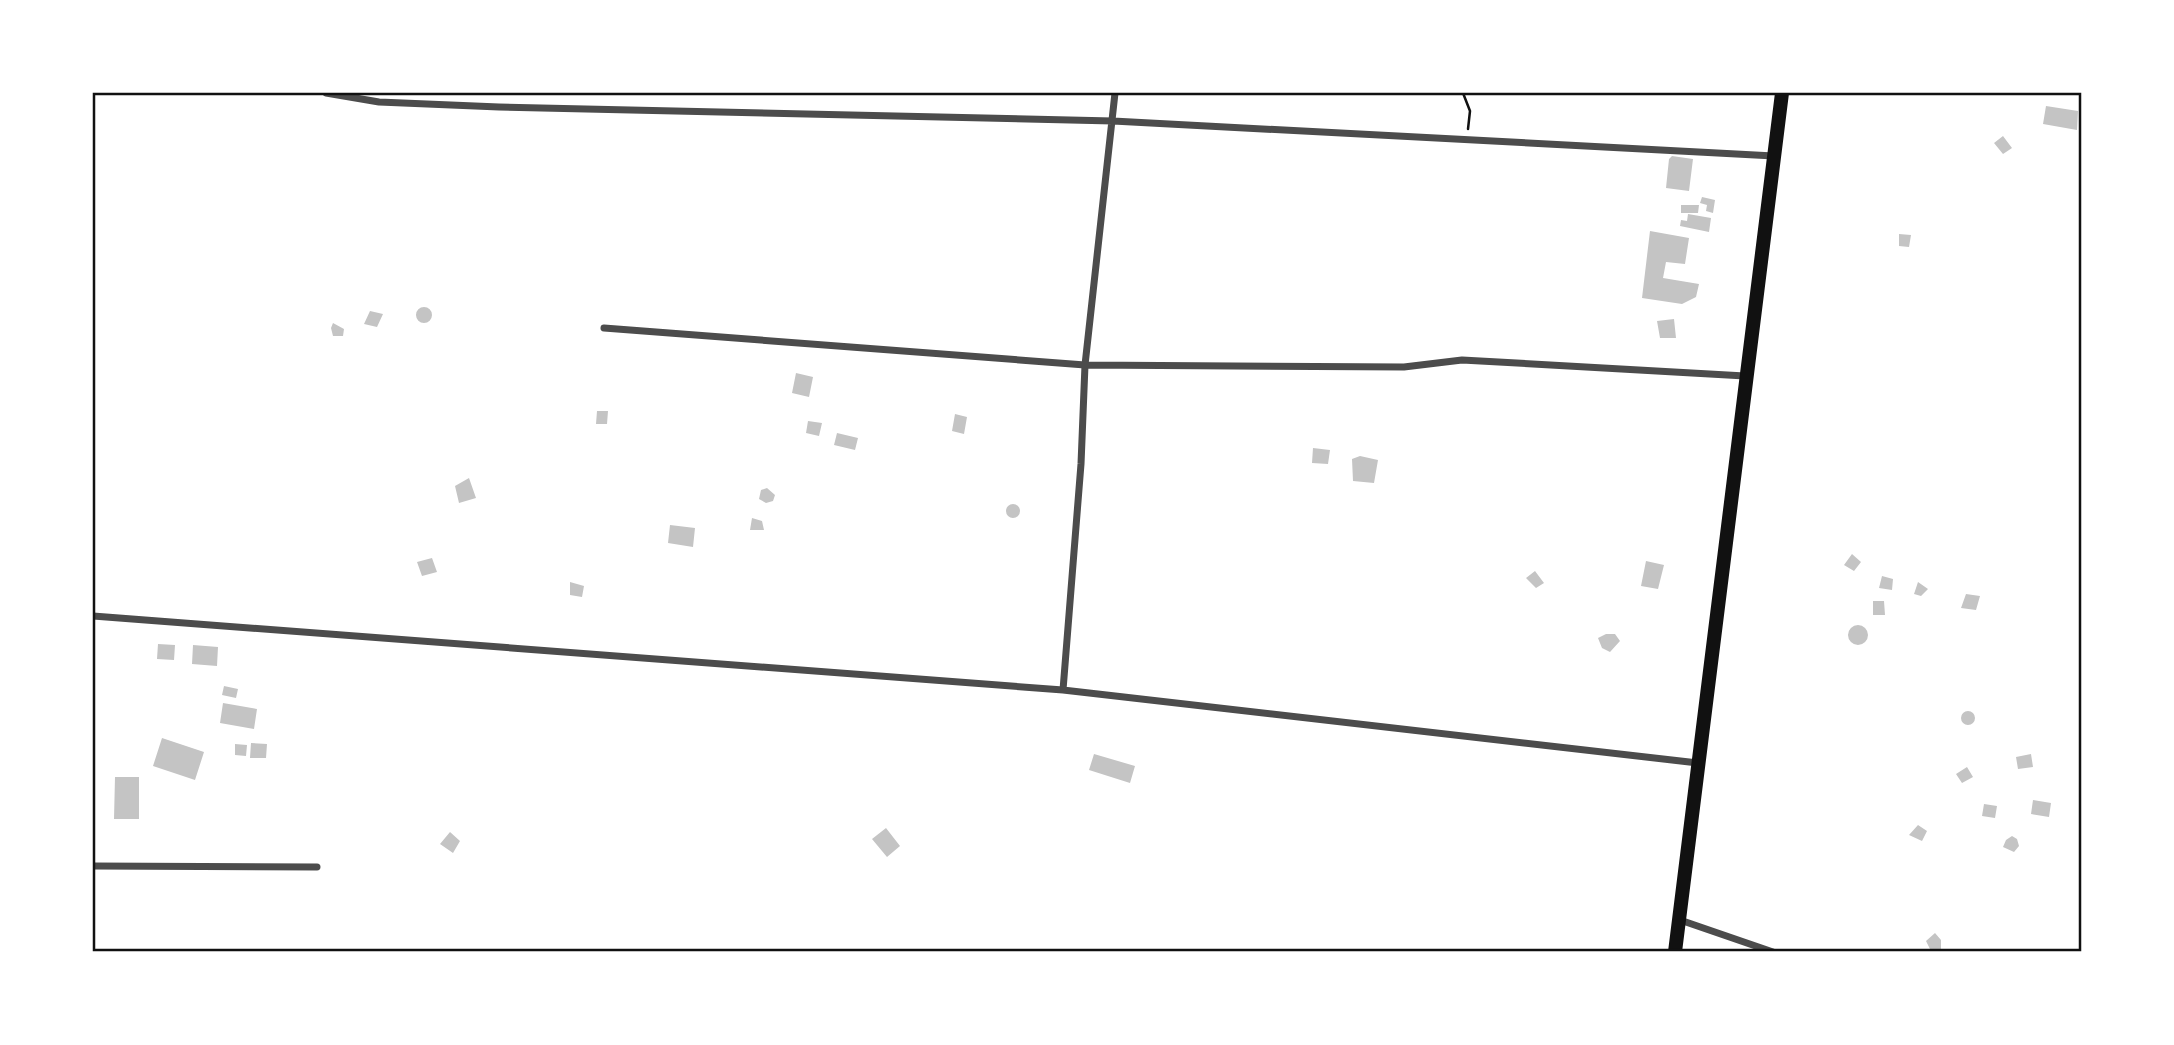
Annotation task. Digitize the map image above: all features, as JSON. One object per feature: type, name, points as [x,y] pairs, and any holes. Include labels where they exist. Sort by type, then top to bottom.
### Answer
[{"type":"main road","points":[[1675,952],[1782,93]]},
{"type":"street","points":[[326,93],[379,102],[1113,121],[1774,156]]},
{"type":"street","points":[[1063,690],[1081,464],[1085,365],[1115,93]]},
{"type":"street","points":[[604,328],[1085,365],[1404,367],[1462,360],[1745,376]]},
{"type":"street","points":[[93,616],[1063,690],[1699,763]]},
{"type":"street","points":[[93,866],[317,867]]},
{"type":"street","points":[[1680,920],[1773,952]]},
{"type":"path","points":[[1463,93],[1470,110],[1467,139]]},
{"type":"building","points":[[2046,106],[2078,111],[2077,130],[2043,124]]},
{"type":"building","points":[[2003,136],[2012,148],[2003,154],[1994,143]]},
{"type":"building","points":[[1672,156],[1693,159],[1689,191],[1666,188],[1669,159]]},
{"type":"building","points":[[1702,197],[1715,200],[1713,213],[1706,211],[1707,205],[1700,203]]},
{"type":"building","points":[[1681,205],[1699,205],[1698,213],[1681,213]]},
{"type":"building","points":[[1688,214],[1711,218],[1709,232],[1680,226],[1681,220],[1687,221]]},
{"type":"building","points":[[1650,231],[1689,238],[1685,264],[1666,262],[1663,278],[1699,284],[1696,297],[1682,304],[1642,298]]},
{"type":"building","points":[[1899,234],[1911,235],[1909,247],[1899,246]]},
{"type":"building","points":[[424,307],[432,315],[424,323],[416,315]]},
{"type":"building","points":[[370,311],[383,314],[377,327],[364,324]]},
{"type":"building","points":[[1674,319],[1676,338],[1660,338],[1657,321]]},
{"type":"building","points":[[333,323],[344,329],[343,336],[333,336]]},
{"type":"building","points":[[796,373],[813,377],[809,397],[792,393]]},
{"type":"building","points":[[597,411],[608,411],[607,424],[596,424]]},
{"type":"building","points":[[955,414],[967,417],[964,434],[952,431]]},
{"type":"building","points":[[808,421],[822,423],[819,436],[806,433]]},
{"type":"building","points":[[837,433],[858,438],[855,450],[834,445]]},
{"type":"building","points":[[1313,448],[1330,450],[1328,464],[1312,463]]},
{"type":"building","points":[[1360,456],[1378,460],[1374,483],[1353,481],[1352,459]]},
{"type":"building","points":[[469,478],[476,498],[459,503],[455,486]]},
{"type":"building","points":[[767,488],[775,495],[773,501],[766,503],[759,499],[761,490]]},
{"type":"building","points":[[1010,504],[1016,504],[1020,511],[1016,518],[1010,518],[1006,514],[1006,508]]},
{"type":"building","points":[[752,518],[762,521],[764,530],[750,530]]},
{"type":"building","points":[[670,525],[695,528],[693,547],[668,543]]},
{"type":"building","points":[[1852,554],[1861,562],[1854,571],[1844,565]]},
{"type":"building","points":[[432,558],[437,572],[422,576],[417,562]]},
{"type":"building","points":[[1646,561],[1664,565],[1658,589],[1641,586]]},
{"type":"building","points":[[1535,571],[1544,583],[1536,588],[1526,578]]},
{"type":"building","points":[[1882,576],[1893,579],[1892,590],[1879,588]]},
{"type":"building","points":[[570,582],[584,586],[582,597],[570,595]]},
{"type":"building","points":[[1918,582],[1928,589],[1921,596],[1914,594]]},
{"type":"building","points":[[1966,594],[1980,596],[1976,610],[1961,608]]},
{"type":"building","points":[[1873,601],[1884,601],[1885,615],[1873,615]]},
{"type":"building","points":[[1858,625],[1865,628],[1868,635],[1865,642],[1858,645],[1851,642],[1848,635],[1851,628]]},
{"type":"building","points":[[1615,634],[1620,641],[1610,652],[1602,648],[1598,638]]},
{"type":"building","points":[[158,644],[175,645],[174,660],[157,659]]},
{"type":"building","points":[[193,645],[218,647],[217,666],[192,664]]},
{"type":"building","points":[[224,686],[238,689],[236,698],[222,695]]},
{"type":"building","points":[[223,703],[257,709],[254,729],[220,723]]},
{"type":"building","points":[[1965,711],[1971,711],[1975,718],[1971,725],[1965,725],[1961,721],[1961,715]]},
{"type":"building","points":[[162,738],[204,752],[195,780],[153,766]]},
{"type":"building","points":[[251,743],[267,744],[266,758],[250,758]]},
{"type":"building","points":[[235,744],[247,745],[246,756],[235,755]]},
{"type":"building","points":[[1094,754],[1135,766],[1130,783],[1089,770]]},
{"type":"building","points":[[2031,754],[2033,767],[2018,769],[2016,757]]},
{"type":"building","points":[[1967,767],[1973,777],[1962,783],[1956,774]]},
{"type":"building","points":[[115,777],[139,777],[139,819],[114,819]]},
{"type":"building","points":[[2033,800],[2051,803],[2049,817],[2031,814]]},
{"type":"building","points":[[1984,804],[1997,806],[1995,818],[1982,816]]},
{"type":"building","points":[[1918,825],[1927,831],[1922,841],[1909,835]]},
{"type":"building","points":[[886,828],[900,846],[887,857],[872,839]]},
{"type":"building","points":[[450,832],[460,841],[453,853],[440,844]]},
{"type":"building","points":[[2012,836],[2017,839],[2019,846],[2014,852],[2003,847],[2006,840]]},
{"type":"building","points":[[1935,933],[1941,940],[1941,949],[1931,951],[1926,941]]}]
